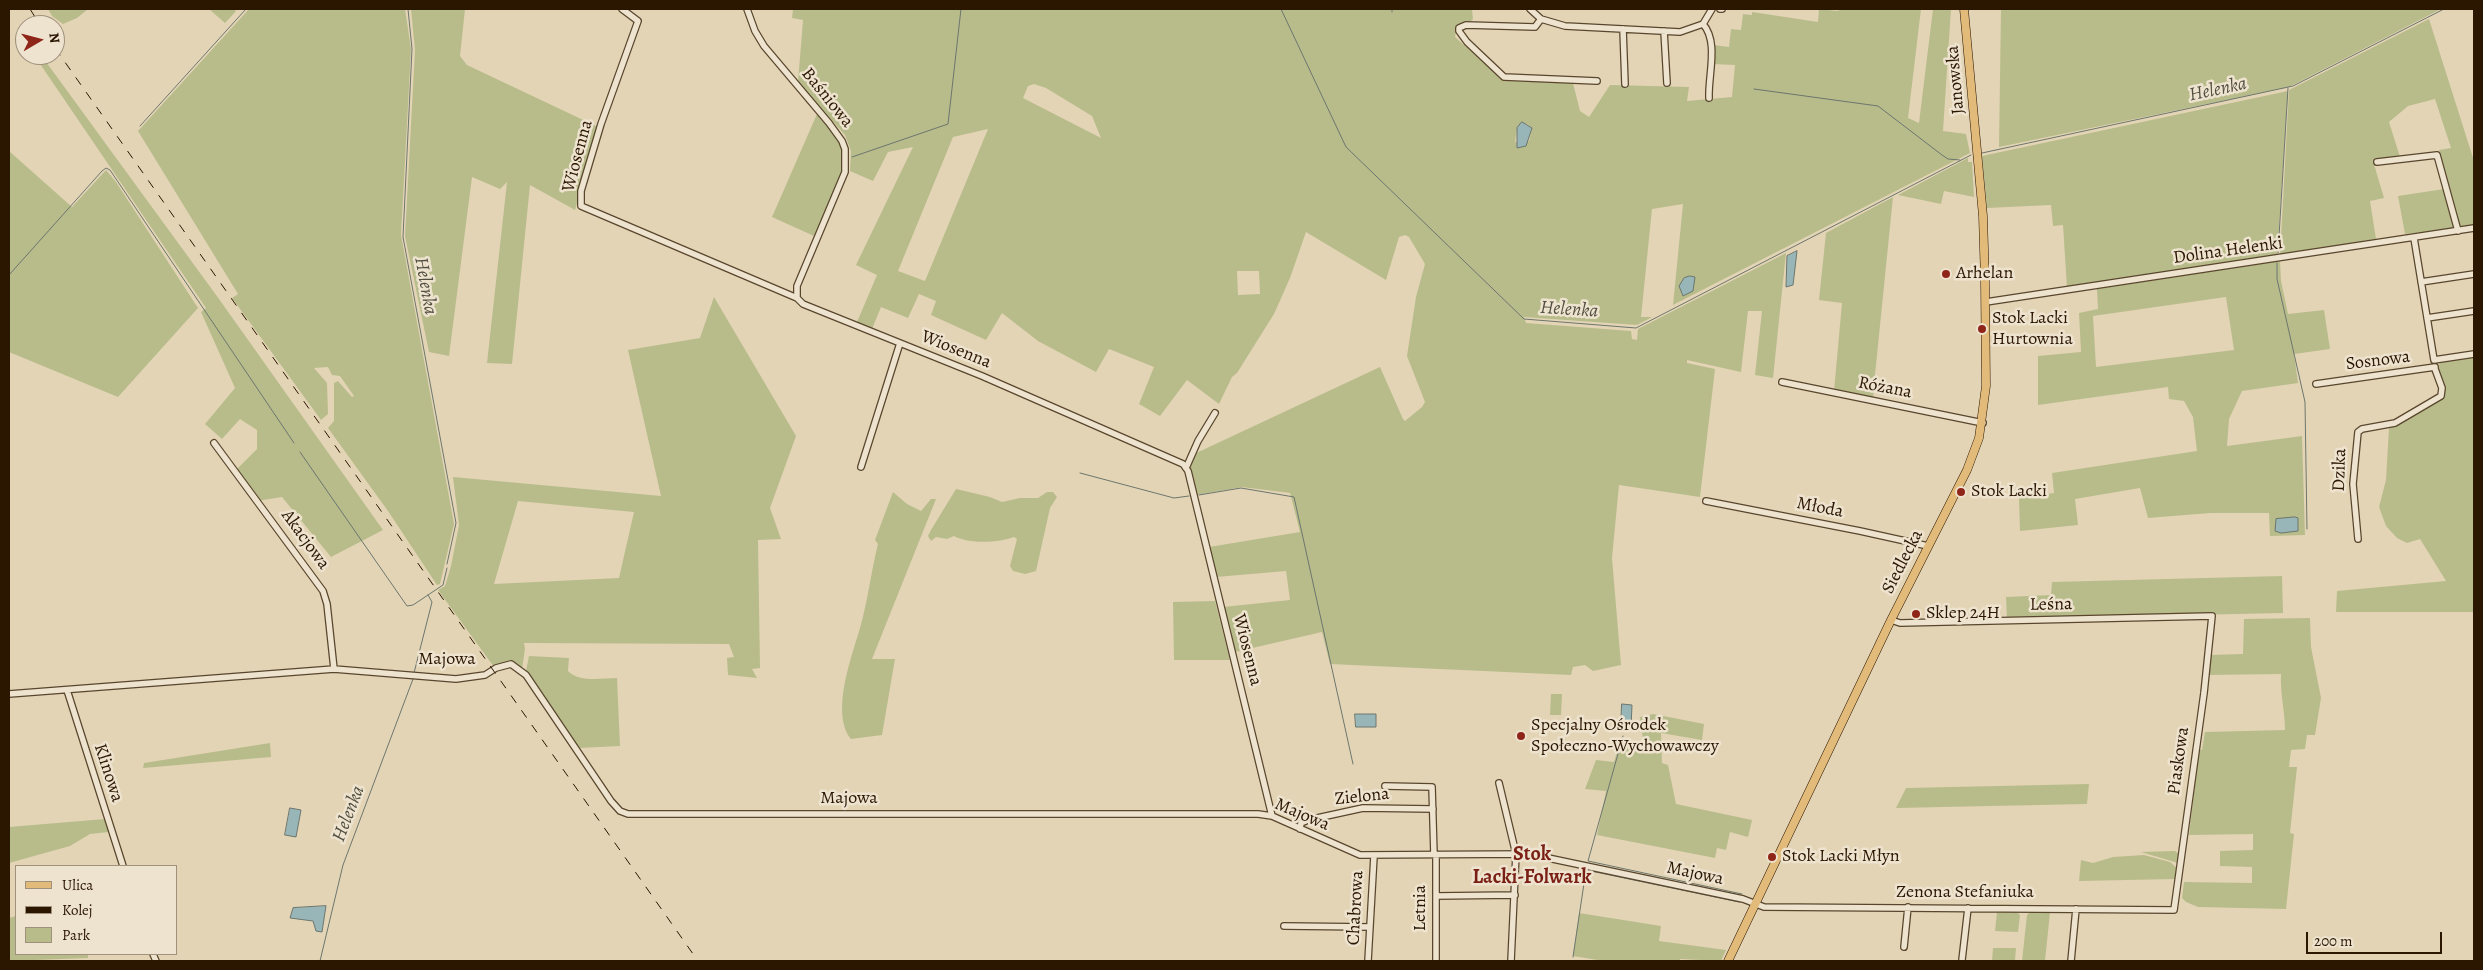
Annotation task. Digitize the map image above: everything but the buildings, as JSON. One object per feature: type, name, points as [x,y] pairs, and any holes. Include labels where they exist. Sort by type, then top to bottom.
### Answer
[{"type":"main road","name":"Janowska","points":[[1964,9],[1977,148]]},
{"type":"main road","name":"Siedlecka","points":[[1728,961],[1891,620],[1974,455],[1983,423],[1986,386],[1983,216],[1977,148]]},
{"type":"street","name":"Wiosenna","points":[[622,9],[638,21],[601,124],[581,191],[582,206],[797,298],[803,304],[1176,460],[1186,468],[1272,816]]},
{"type":"street","name":"Baśniowa","points":[[747,9],[755,31],[764,46],[829,123],[842,141],[845,149],[845,172],[797,286],[797,298]]},
{"type":"street","points":[[1530,9],[1541,19],[1565,26],[1664,31],[1690,30],[1703,24],[1712,9]]},
{"type":"street","points":[[1541,19],[1535,27],[1466,25],[1459,28],[1459,31],[1467,42],[1504,77],[1597,81]]},
{"type":"street","points":[[1703,24],[1711,36],[1712,44],[1708,82],[1709,98]]},
{"type":"street","points":[[1623,29],[1624,84]]},
{"type":"street","points":[[1664,31],[1667,83]]},
{"type":"street","points":[[2377,162],[2437,155],[2458,231]]},
{"type":"street","name":"Dolina Helenki","points":[[1986,302],[2474,228]]},
{"type":"street","name":"Sosnowa","points":[[2316,384],[2435,369],[2414,238]]},
{"type":"street","points":[[2421,282],[2474,274]]},
{"type":"street","points":[[2427,318],[2474,311]]},
{"type":"street","points":[[861,467],[900,343]]},
{"type":"street","name":"Sosnowa","points":[[2434,360],[2474,354]]},
{"type":"street","name":"Dzika","points":[[2358,539],[2353,484],[2358,432],[2362,429],[2395,423],[2441,396],[2442,388],[2435,369]]},
{"type":"street","name":"Różana","points":[[1782,382],[1983,423]]},
{"type":"street","points":[[1186,468],[1198,441],[1215,413]]},
{"type":"street","name":"Akacjowa","points":[[214,443],[323,591],[327,604],[334,670]]},
{"type":"street","name":"Młoda","points":[[1706,501],[1860,530],[1928,546]]},
{"type":"street","name":"Leśna","points":[[1891,620],[1900,623],[2212,616]]},
{"type":"street","name":"Piaskowa","points":[[2174,910],[2204,693],[2212,616]]},
{"type":"street","name":"Majowa","points":[[9,694],[334,670],[456,679],[485,675],[496,668],[511,664],[526,675],[611,801],[620,810],[628,814],[1258,814],[1272,816],[1360,855],[1529,854],[1755,903]]},
{"type":"street","name":"Klinowa","points":[[67,690],[123,865]]},
{"type":"street","points":[[1499,783],[1516,854],[1511,961]]},
{"type":"street","name":"Letnia","points":[[1385,786],[1432,787],[1436,961]]},
{"type":"street","name":"Zielona","points":[[1300,829],[1302,823],[1308,820],[1363,808],[1433,809]]},
{"type":"street","name":"Chabrowa","points":[[1368,961],[1374,856]]},
{"type":"street","points":[[1436,896],[1515,895]]},
{"type":"street","name":"Zenona Stefaniuka","points":[[1755,903],[1764,907],[2174,910]]},
{"type":"street","points":[[1904,947],[1908,908]]},
{"type":"street","points":[[1962,960],[1968,908]]},
{"type":"street","points":[[2071,961],[2076,909]]},
{"type":"street","points":[[1284,926],[1370,926]]},
{"type":"green space","points":[[48,9],[88,9],[77,18],[65,23],[65,15],[51,15]]},
{"type":"green space","points":[[209,9],[234,9],[236,11],[225,23]]},
{"type":"green space","points":[[249,9],[405,9],[411,49],[401,235],[454,524],[440,584],[437,585],[388,511],[328,428],[334,421],[334,383],[338,381],[352,397],[354,396],[340,376],[332,375],[328,367],[314,368],[327,383],[328,414],[321,420],[232,298],[238,294],[138,131]]},
{"type":"green space","points":[[411,9],[465,9],[460,56],[467,65],[598,127],[575,210],[530,185],[512,364],[487,363],[507,182],[500,189],[472,177],[449,356],[429,352],[405,236],[415,50]]},
{"type":"green space","points":[[793,9],[1472,9],[1473,19],[1470,22],[1461,23],[1457,27],[1455,37],[1504,81],[1573,83],[1580,111],[1589,117],[1610,85],[1689,87],[1687,101],[1732,97],[1735,65],[1712,64],[1714,45],[1729,47],[1731,29],[1741,30],[1743,14],[1752,15],[1752,12],[1818,22],[1819,9],[1837,11],[1843,9],[1921,9],[1908,118],[1919,123],[1933,9],[1951,9],[1943,131],[1966,134],[1970,153],[1673,305],[1683,204],[1652,209],[1641,317],[1652,317],[1637,325],[1524,317],[1526,323],[1631,331],[1632,339],[1637,340],[1638,329],[1786,253],[1773,378],[1755,375],[1762,311],[1748,311],[1741,372],[1687,360],[1687,363],[1715,369],[1700,497],[1619,485],[1612,558],[1621,665],[1593,671],[1585,665],[1573,667],[1571,675],[1330,664],[1322,632],[1235,652],[1223,607],[1290,600],[1286,571],[1216,577],[1209,547],[1300,532],[1290,493],[1242,487],[1197,495],[1189,466],[1192,455],[1380,367],[1405,421],[1422,407],[1425,402],[1407,356],[1416,297],[1425,264],[1409,237],[1405,235],[1399,237],[1386,280],[1306,232],[1290,278],[1274,314],[1237,373],[1232,377],[1219,404],[1187,380],[1160,416],[1139,404],[1154,367],[1109,349],[1096,372],[1038,341],[1002,313],[986,340],[931,315],[936,301],[919,294],[908,318],[881,307],[872,329],[857,322],[877,275],[856,265],[913,147],[888,152],[873,181],[850,171],[851,151],[845,135],[798,82],[803,20],[792,18]],"holes":[[[1034,84],[1046,88],[1092,116],[1101,138],[1023,98],[1028,86]],[[1527,124],[1532,128],[1529,141],[1515,142],[1517,128]],[[988,129],[925,281],[898,271],[953,137]],[[1237,271],[1259,271],[1260,294],[1238,295]]]},
{"type":"green space","points":[[2001,9],[2441,9],[2289,87],[1999,147]]},
{"type":"green space","points":[[2429,19],[2474,161],[2474,227],[2460,229],[2439,150],[2451,148],[2435,99],[2408,106],[2389,122],[2400,157],[2373,161],[2384,198],[2370,201],[2376,239],[2362,241],[2362,244],[2280,256],[2289,90]]},
{"type":"green space","points":[[41,65],[48,65],[219,299],[383,530],[331,557],[282,497],[257,501],[235,471],[257,449],[257,430],[240,419],[222,439],[205,424],[235,388],[201,312],[206,308]]},
{"type":"green space","points":[[2288,91],[2277,257],[2067,288],[2063,225],[2053,226],[2051,205],[1987,208],[1982,156]]},
{"type":"green space","points":[[817,114],[832,130],[839,141],[843,151],[843,163],[841,176],[831,202],[814,236],[772,217]]},
{"type":"green space","points":[[9,151],[72,207],[106,170],[116,182],[198,308],[118,397],[9,352]]},
{"type":"green space","points":[[1968,158],[1968,162],[1972,162],[1974,197],[1944,191],[1941,204],[1898,195]]},
{"type":"green space","points":[[2444,189],[2455,229],[2405,234],[2398,196]]},
{"type":"green space","points":[[1893,197],[1873,399],[1834,391],[1842,303],[1819,300],[1826,233]]},
{"type":"green space","points":[[2280,261],[2281,281],[2288,314],[2324,310],[2330,349],[2294,354],[2298,383],[2242,391],[2229,419],[2227,446],[2302,436],[2305,535],[2270,536],[2269,513],[2210,513],[2148,518],[2140,488],[2075,499],[2078,525],[2020,531],[2019,498],[2054,493],[2052,473],[2197,451],[2193,417],[2184,401],[2169,399],[2168,387],[2038,405],[2038,356],[2081,352],[2079,313],[2098,309],[2097,289]],"holes":[[[2226,297],[2234,350],[2096,367],[2093,316]]]},
{"type":"green space","points":[[714,297],[796,436],[770,508],[781,539],[758,540],[760,668],[752,669],[757,678],[728,675],[727,658],[734,657],[729,644],[524,643],[522,669],[512,661],[494,667],[438,590],[445,586],[459,525],[453,477],[661,496],[628,350],[700,338]],"holes":[[[518,501],[634,512],[619,578],[494,584]]]},
{"type":"green space","points":[[2474,356],[2474,612],[2336,612],[2337,591],[2446,581],[2420,539],[2407,543],[2397,538],[2386,526],[2379,507],[2386,480],[2389,428],[2444,398],[2444,387],[2438,367],[2441,361]]},
{"type":"green space","points":[[956,489],[990,497],[1002,502],[1020,498],[1038,498],[1047,492],[1053,492],[1057,497],[1050,508],[1036,571],[1025,574],[1013,571],[1010,566],[1017,539],[1014,537],[984,542],[960,539],[954,536],[947,539],[936,537],[931,541],[928,536]]},
{"type":"green space","points":[[893,492],[907,504],[921,511],[931,499],[936,499],[872,659],[895,659],[882,735],[851,739],[845,728],[842,715],[845,684],[865,607],[878,544],[875,540]]},
{"type":"green space","points":[[2282,576],[2283,613],[2007,619],[2006,597],[2051,595],[2052,582]]},
{"type":"green space","points":[[1215,601],[1230,660],[1174,660],[1173,602]]},
{"type":"green space","points":[[2310,618],[2311,647],[2321,698],[2315,735],[2307,735],[2305,749],[2291,750],[2289,767],[2297,767],[2290,833],[2294,834],[2286,909],[2198,907],[2186,902],[2182,898],[2184,882],[2252,883],[2252,867],[2220,866],[2220,851],[2253,850],[2253,834],[2189,835],[2199,750],[2202,750],[2205,732],[2285,730],[2281,674],[2207,675],[2209,655],[2243,654],[2244,619]]},
{"type":"green space","points":[[529,656],[569,658],[568,671],[579,677],[591,679],[617,678],[620,746],[579,748],[526,671]]},
{"type":"green space","points":[[1551,694],[1562,694],[1561,715],[1550,715]]},
{"type":"green space","points":[[1653,714],[1704,724],[1702,740],[1661,733],[1662,763],[1668,765],[1676,804],[1752,820],[1748,837],[1730,832],[1726,850],[1717,848],[1715,858],[1597,835],[1606,791],[1585,789],[1596,760],[1614,762],[1621,739],[1644,746],[1640,717]]},
{"type":"green space","points":[[270,743],[271,757],[143,768],[144,763]]},
{"type":"green space","points":[[2089,784],[2087,804],[1896,808],[1906,788]]},
{"type":"green space","points":[[105,819],[109,832],[90,834],[70,846],[9,863],[9,827]]},
{"type":"green space","points":[[2175,851],[2179,854],[2178,863],[2141,852]]},
{"type":"green space","points":[[2144,855],[2170,862],[2177,868],[2175,879],[2079,881],[2081,860],[2093,863],[2113,857]]},
{"type":"green space","points":[[1997,912],[2017,912],[2020,915],[2018,932],[1995,931]]},
{"type":"green space","points":[[2030,912],[2050,912],[2045,961],[2022,961],[2027,915]]},
{"type":"green space","points":[[1579,913],[1661,926],[1659,941],[1726,950],[1721,961],[1680,959],[1680,961],[1604,961],[1573,956]]},
{"type":"green space","points":[[15,916],[15,955],[88,955],[88,958],[9,961],[9,918]]},
{"type":"green space","points":[[1993,948],[2016,948],[2015,961],[1992,961]]},
{"type":"water","points":[[1522,122],[1532,128],[1526,146],[1517,148],[1517,128]]},
{"type":"water","points":[[1797,251],[1793,285],[1786,287],[1787,256]]},
{"type":"water","points":[[1695,277],[1693,291],[1683,296],[1679,286],[1684,278]]},
{"type":"water","points":[[2298,518],[2298,531],[2281,533],[2275,531],[2276,519]]},
{"type":"water","points":[[1622,704],[1632,705],[1631,727],[1621,727]]},
{"type":"water","points":[[1355,714],[1376,714],[1376,727],[1356,727]]},
{"type":"water","points":[[290,808],[301,810],[296,837],[285,835]]},
{"type":"water","points":[[326,906],[322,932],[316,931],[313,921],[290,918],[293,908]]},
{"type":"waterway","points":[[140,126],[246,9]]},
{"type":"waterway","name":"Helenka","points":[[408,9],[412,49],[403,237],[456,523],[447,564]]},
{"type":"waterway","points":[[852,157],[948,124],[961,9]]},
{"type":"waterway","name":"Helenka","points":[[1281,9],[1346,147],[1524,319],[1636,328],[1971,155]]},
{"type":"waterway","name":"Helenka","points":[[1982,153],[2293,86],[2444,9]]},
{"type":"waterway","points":[[2278,253],[2288,88]]},
{"type":"waterway","points":[[1754,89],[1878,106],[1948,159],[1960,160]]},
{"type":"waterway","points":[[9,275],[102,171],[106,168],[110,170],[294,443]]},
{"type":"waterway","points":[[2277,263],[2277,279],[2305,402],[2307,529]]},
{"type":"waterway","points":[[300,452],[407,606],[413,605],[443,585],[447,568]]},
{"type":"waterway","points":[[1080,473],[1174,498],[1189,496]]},
{"type":"waterway","points":[[1199,495],[1241,488],[1294,497],[1353,764]]},
{"type":"waterway","name":"Helenka","points":[[414,673],[432,602],[428,595]]},
{"type":"waterway","name":"Helenka","points":[[320,961],[343,865],[413,679]]},
{"type":"waterway","points":[[1623,736],[1588,861],[1742,894]]},
{"type":"waterway","points":[[1573,957],[1586,870],[1739,902]]},
{"type":"railway","points":[[30,9],[34,15]]},
{"type":"railway","points":[[65,62],[698,961]]},
{"type":"place","name":"Arhelan","points":[[1946,274]]},
{"type":"place","name":"Stok Lacki Hurtownia","points":[[1982,329]]},
{"type":"place","name":"Stok Lacki","points":[[1961,492]]},
{"type":"place","name":"Sklep 24H","points":[[1916,614]]},
{"type":"place","name":"Specjalny Ośrodek Społeczno-Wychowawczy","points":[[1521,736]]},
{"type":"place","name":"Stok Lacki Młyn","points":[[1772,857]]},
{"type":"district","name":"Stok Lacki-Folwark","points":[[1532,866]]}]
